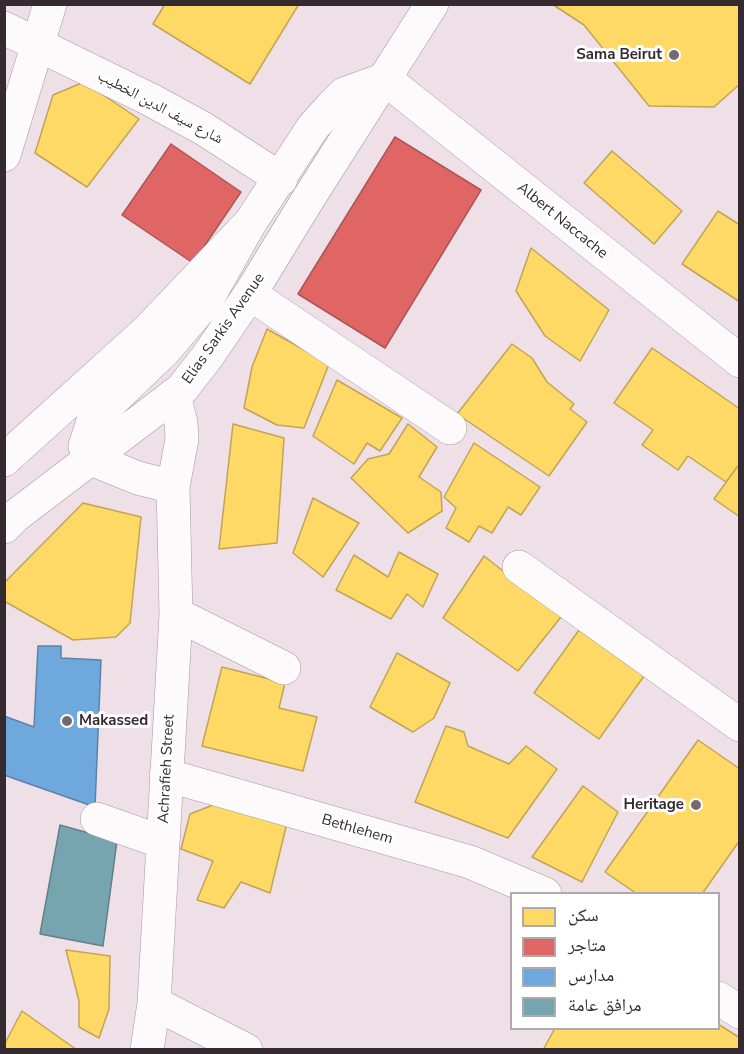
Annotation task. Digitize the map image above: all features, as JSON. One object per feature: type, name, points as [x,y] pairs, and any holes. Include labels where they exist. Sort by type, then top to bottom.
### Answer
[{"type":"street","points":[[4,155],[50,4]]},
{"type":"street","name":"Elias Sarkis Avenue","points":[[4,527],[182,388],[207,357],[250,294],[432,4]]},
{"type":"street","name":"شارع سيف الدين الخطيب","points":[[4,28],[37,42],[204,129],[281,179]]},
{"type":"street","points":[[173,487],[138,478],[91,459],[86,446],[94,418],[165,350],[205,303],[250,223],[313,127],[344,94],[385,79]]},
{"type":"street","name":"Albert Naccache","points":[[385,79],[740,361]]},
{"type":"street","points":[[4,460],[148,330],[250,223]]},
{"type":"street","points":[[250,294],[450,428]]},
{"type":"street","name":"Achrafieh Street","points":[[147,1050],[154,1003],[176,615],[173,487],[182,439],[181,423],[174,395]]},
{"type":"street","points":[[519,567],[740,725]]},
{"type":"street","points":[[176,615],[284,668]]},
{"type":"street","name":"Bethlehem","points":[[166,775],[470,862],[540,892]]},
{"type":"street","points":[[98,819],[162,842]]},
{"type":"street","points":[[720,1000],[740,1012]]},
{"type":"street","points":[[154,1003],[246,1050]]},
{"type":"building: سكن","points":[[165,4],[299,4],[250,84],[153,24]]},
{"type":"building: سكن","name":"Sama Beirut","points":[[552,4],[740,4],[740,84],[714,107],[649,106],[584,25]]},
{"type":"building: سكن","points":[[84,82],[139,119],[87,187],[35,153],[53,95]]},
{"type":"building: سكن","points":[[612,151],[682,211],[654,244],[584,183]]},
{"type":"building: سكن","points":[[718,211],[740,225],[740,302],[682,264]]},
{"type":"building: سكن","points":[[531,248],[609,310],[580,361],[545,336],[516,291]]},
{"type":"building: سكن","points":[[267,329],[329,364],[304,428],[277,425],[244,408],[252,367]]},
{"type":"building: سكن","points":[[512,344],[532,358],[547,382],[574,404],[570,409],[587,422],[549,476],[457,414]]},
{"type":"building: سكن","points":[[652,348],[740,409],[740,463],[726,482],[688,456],[678,470],[642,445],[653,430],[614,403]]},
{"type":"building: سكن","points":[[337,380],[402,418],[380,451],[367,443],[354,464],[313,436]]},
{"type":"building: سكن","points":[[233,424],[284,438],[277,543],[219,549]]},
{"type":"building: سكن","points":[[408,424],[437,447],[419,477],[441,492],[442,511],[408,533],[351,478],[368,459],[389,454]]},
{"type":"building: سكن","points":[[474,443],[540,487],[521,515],[508,507],[492,533],[479,526],[469,542],[446,528],[456,508],[444,497]]},
{"type":"building: سكن","points":[[740,463],[740,517],[714,499]]},
{"type":"building: سكن","points":[[313,498],[359,523],[323,577],[293,553]]},
{"type":"building: سكن","points":[[83,503],[141,517],[130,623],[116,637],[73,640],[4,601],[4,583]]},
{"type":"building: سكن","points":[[399,552],[438,574],[423,607],[407,594],[391,619],[336,590],[354,555],[388,577]]},
{"type":"building: سكن","points":[[484,556],[561,617],[518,671],[443,618]]},
{"type":"building: سكن","points":[[579,630],[644,676],[599,739],[534,693]]},
{"type":"building: سكن","points":[[397,653],[450,683],[434,718],[413,732],[370,707]]},
{"type":"building: سكن","points":[[222,667],[285,683],[279,708],[317,717],[303,771],[202,746]]},
{"type":"building: سكن","points":[[446,726],[464,732],[468,746],[509,764],[526,746],[557,769],[508,838],[415,802]]},
{"type":"building: سكن","name":"Heritage","points":[[698,740],[740,769],[740,840],[703,892],[634,892],[605,872]]},
{"type":"building: سكن","points":[[583,786],[618,812],[582,882],[532,857]]},
{"type":"building: سكن","points":[[213,805],[287,823],[270,893],[241,882],[224,908],[197,900],[213,861],[181,849],[190,814]]},
{"type":"building: سكن","points":[[66,950],[110,956],[109,1009],[99,1038],[79,1027],[79,1001]]},
{"type":"building: سكن","points":[[22,1011],[77,1050],[4,1050],[4,1045]]},
{"type":"building: سكن","points":[[720,1025],[740,1038],[740,1050],[543,1050],[554,1030],[720,1030]]},
{"type":"building: متاجر","points":[[395,137],[481,190],[385,348],[298,294]]},
{"type":"building: متاجر","points":[[171,144],[241,192],[193,263],[122,215]]},
{"type":"building: مدارس","name":"Makassed","points":[[38,646],[61,646],[61,658],[101,660],[95,807],[4,775],[4,716],[34,727]]},
{"type":"building: مرافق عامة","points":[[60,825],[117,841],[103,946],[40,934]]},
{"type":"place","name":"Sama Beirut","points":[[674,55]]},
{"type":"place","name":"Makassed","points":[[67,721]]},
{"type":"place","name":"Heritage","points":[[696,805]]}]
